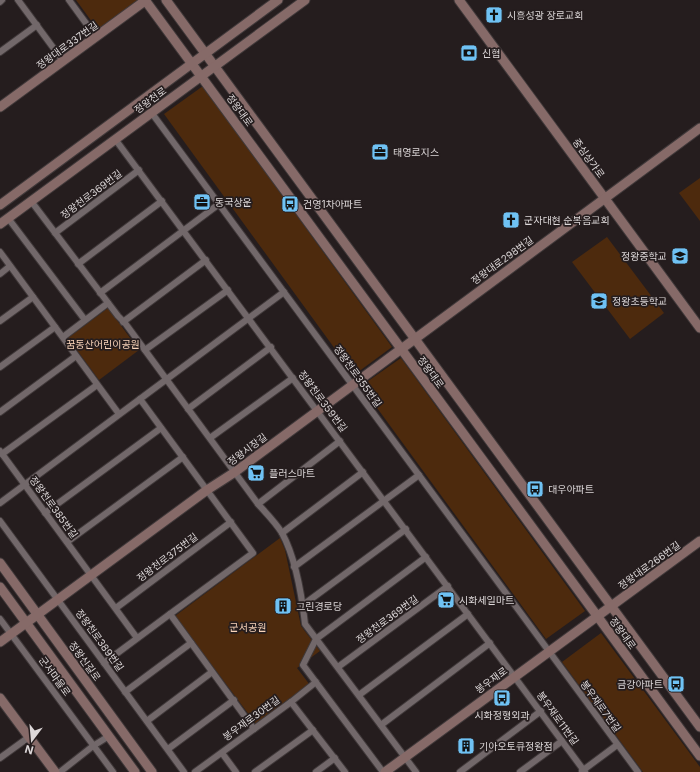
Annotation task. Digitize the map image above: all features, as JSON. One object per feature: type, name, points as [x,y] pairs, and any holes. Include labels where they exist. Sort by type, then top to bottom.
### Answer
[{"type":"street","points":[[18,0],[63,61]]},
{"type":"street","points":[[69,0],[96,37]]},
{"type":"street","name":"정왕대로337번길","points":[[0,107],[146,0]]},
{"type":"street","name":"정왕대로","points":[[146,0],[700,756]]},
{"type":"street","name":"정왕대로","points":[[166,0],[700,727]]},
{"type":"street","name":"정왕천로","points":[[0,205],[278,0]]},
{"type":"street","name":"정왕천로","points":[[0,224],[305,0]]},
{"type":"street","name":"중심상가로","points":[[459,0],[700,328]]},
{"type":"street","points":[[0,52],[37,25]]},
{"type":"street","name":"정왕천로355번길","points":[[152,112],[549,652]]},
{"type":"street","name":"정왕대로298번길","points":[[414,338],[700,128]]},
{"type":"street","name":"정왕천로359번길","points":[[115,139],[515,676]]},
{"type":"street","name":"정왕천로369번길","points":[[55,233],[139,170]]},
{"type":"street","points":[[31,201],[258,504],[282,533],[294,567],[303,605],[305,624],[416,772]]},
{"type":"street","points":[[78,264],[162,201]]},
{"type":"street","points":[[100,293],[219,204]]},
{"type":"street","points":[[8,218],[85,320]]},
{"type":"street","points":[[0,252],[119,414]]},
{"type":"street","points":[[123,322],[206,260]]},
{"type":"street","points":[[0,274],[10,266]]},
{"type":"street","points":[[144,350],[228,290]]},
{"type":"street","points":[[0,503],[284,292]]},
{"type":"street","points":[[0,321],[33,297]]},
{"type":"street","points":[[62,337],[108,303]]},
{"type":"street","points":[[0,367],[54,327]]},
{"type":"street","name":"정왕시장길","points":[[0,642],[207,490],[235,472],[414,338]]},
{"type":"street","points":[[188,409],[271,348]]},
{"type":"street","points":[[0,412],[76,356]]},
{"type":"street","points":[[210,438],[293,378]]},
{"type":"street","points":[[1,452],[97,385]]},
{"type":"street","points":[[104,663],[253,553],[140,399]]},
{"type":"street","points":[[46,513],[161,428]]},
{"type":"street","points":[[258,504],[340,441]]},
{"type":"street","name":"정왕천로385번길","points":[[1,452],[91,575]]},
{"type":"street","points":[[67,542],[183,458]]},
{"type":"street","points":[[282,533],[363,472]]},
{"type":"street","points":[[294,567],[419,475]]},
{"type":"street","name":"정왕천로389번길","points":[[0,521],[184,772]]},
{"type":"street","name":"정왕천로375번길","points":[[116,608],[231,522]]},
{"type":"street","points":[[303,605],[406,529]]},
{"type":"street","name":"정왕대로266번길","points":[[611,606],[700,541]]},
{"type":"street","points":[[384,772],[303,665],[316,639],[426,557]]},
{"type":"street","name":"정왕신길로","points":[[0,563],[152,772]]},
{"type":"street","points":[[91,575],[138,638]]},
{"type":"street","name":"정왕천로369번길","points":[[338,667],[448,586]]},
{"type":"street","points":[[0,587],[135,772]]},
{"type":"street","name":"봉우재로","points":[[384,772],[611,606]]},
{"type":"street","points":[[170,614],[254,729]]},
{"type":"street","points":[[359,695],[468,614]]},
{"type":"street","name":"군서마을로","points":[[0,619],[113,772]]},
{"type":"street","points":[[125,692],[191,643]]},
{"type":"street","points":[[381,724],[490,643]]},
{"type":"street","name":"봉우재로7번길","points":[[549,652],[638,772]]},
{"type":"street","points":[[147,721],[212,672]]},
{"type":"street","name":"봉우재로11번길","points":[[515,676],[583,771]]},
{"type":"street","points":[[291,702],[316,682]]},
{"type":"street","points":[[0,699],[55,772]]},
{"type":"street","points":[[168,749],[234,700]]},
{"type":"street","name":"봉우재로30번길","points":[[195,772],[291,702],[345,772]]},
{"type":"street","points":[[460,772],[541,711]]},
{"type":"street","points":[[256,772],[312,730]]},
{"type":"street","points":[[60,772],[93,746],[109,736]]},
{"type":"street","points":[[0,758],[29,737]]},
{"type":"street","points":[[520,772],[562,741]]},
{"type":"street","points":[[583,771],[618,745]]},
{"type":"street","points":[[222,753],[236,772]]},
{"type":"street","points":[[316,772],[335,758]]},
{"type":"green space","points":[[76,0],[137,0],[138,1],[98,30]]},
{"type":"green space","points":[[203,86],[392,347],[354,375],[164,114]]},
{"type":"green space","points":[[700,178],[700,221],[679,193]]},
{"type":"green space","points":[[607,237],[664,313],[630,339],[572,262]]},
{"type":"green space","name":"꿈동산어린이공원","points":[[108,308],[139,350],[99,380],[68,338]]},
{"type":"green space","points":[[401,358],[585,611],[546,639],[361,386]]},
{"type":"green space","name":"군서공원","points":[[280,538],[285,550],[301,626],[320,651],[297,668],[313,689],[296,702],[292,697],[256,724],[175,616]]},
{"type":"green space","points":[[601,633],[700,767],[700,772],[643,772],[562,662]]},
{"type":"place","name":"시흥성광 장로교회","points":[[494,15]]},
{"type":"place","name":"신협","points":[[469,53]]},
{"type":"place","name":"태영로지스","points":[[380,152]]},
{"type":"place","name":"동국상운","points":[[202,202]]},
{"type":"place","name":"건영1차아파트","points":[[290,204]]},
{"type":"place","name":"군자대현 순복음교회","points":[[511,220]]},
{"type":"place","name":"정왕중학교","points":[[680,256]]},
{"type":"place","name":"정왕초등학교","points":[[599,301]]},
{"type":"place","name":"플러스마트","points":[[256,473]]},
{"type":"place","name":"대우아파트","points":[[535,489]]},
{"type":"place","name":"시화세일마트","points":[[446,600]]},
{"type":"place","name":"그린경로당","points":[[283,606]]},
{"type":"place","name":"금강아파트","points":[[676,684]]},
{"type":"place","name":"시화정형외과","points":[[502,698]]},
{"type":"place","name":"기아오토큐정왕점","points":[[466,746]]}]
